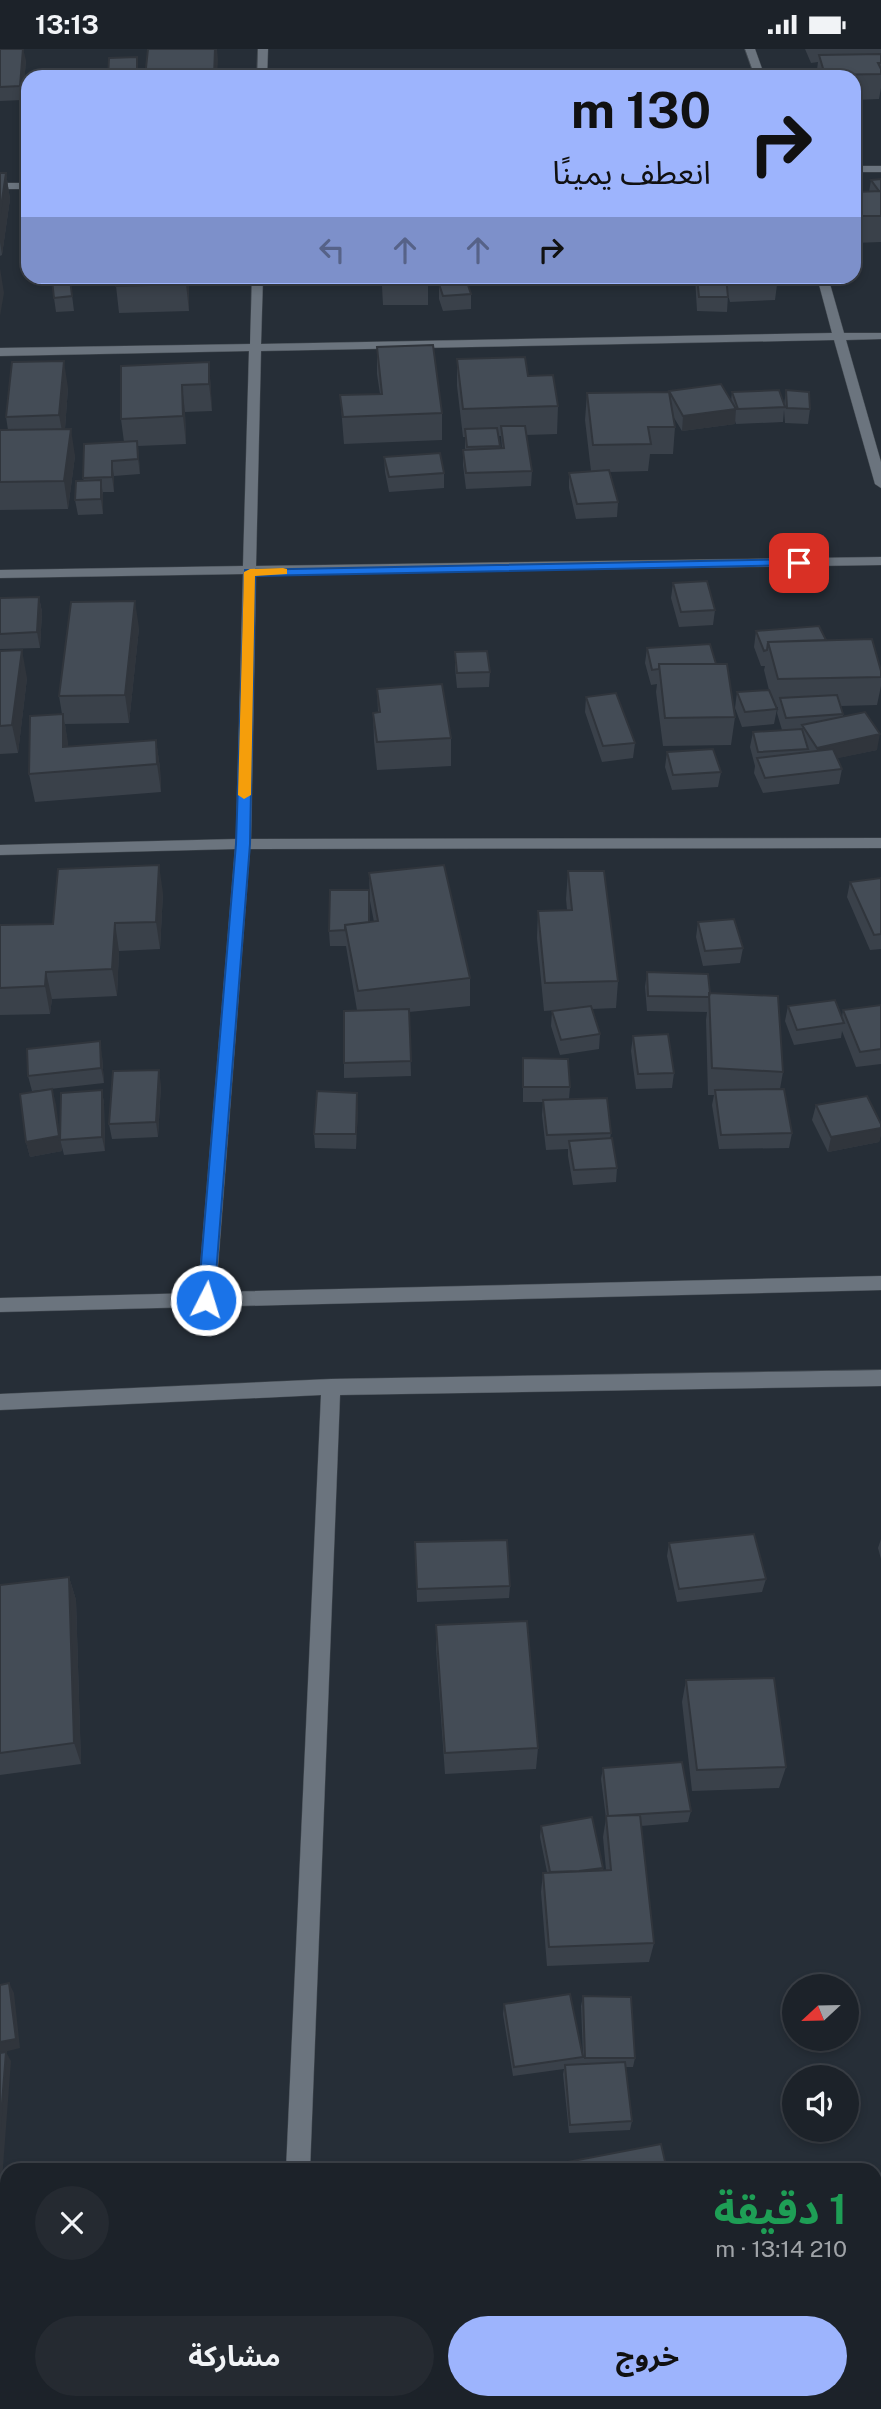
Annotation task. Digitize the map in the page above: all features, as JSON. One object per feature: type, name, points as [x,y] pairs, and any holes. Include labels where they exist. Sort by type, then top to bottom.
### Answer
[{"type":"street","points":[[262,70],[263,49]]},
{"type":"street","points":[[750,49],[758,70]]},
{"type":"street","points":[[861,169],[881,169]]},
{"type":"street","points":[[0,186],[21,186]]},
{"type":"street","points":[[206,1300],[243,844],[257,284]]},
{"type":"street","points":[[824,284],[881,484]]},
{"type":"street","points":[[0,352],[881,337]]},
{"type":"street","points":[[0,574],[881,561]]},
{"type":"street","points":[[0,850],[243,844],[881,843]]},
{"type":"street","points":[[0,1305],[881,1283]]},
{"type":"street","points":[[0,1402],[331,1387],[881,1378]]},
{"type":"street","points":[[298,2163],[331,1387]]},
{"type":"building","points":[[0,49],[23,49],[20,86],[0,87]]},
{"type":"building","points":[[148,49],[215,49],[214,70],[146,70]]},
{"type":"building","points":[[881,54],[881,63],[878,63],[881,74],[861,74],[861,70],[824,70],[819,55]]},
{"type":"building","points":[[137,57],[137,70],[108,70],[109,58]]},
{"type":"building","points":[[0,173],[6,173],[0,214]]},
{"type":"building","points":[[881,179],[881,191],[879,191],[871,180]]},
{"type":"building","points":[[881,191],[881,216],[861,216],[861,192]]},
{"type":"building","points":[[52,284],[71,284],[72,296],[54,298]]},
{"type":"building","points":[[116,284],[186,284],[116,286]]},
{"type":"building","points":[[439,284],[468,284],[471,294],[443,296]]},
{"type":"building","points":[[698,284],[727,284],[728,297],[699,297]]},
{"type":"building","points":[[433,345],[442,413],[343,417],[340,395],[382,394],[377,347]]},
{"type":"building","points":[[525,357],[528,376],[553,375],[558,406],[463,409],[457,359]]},
{"type":"building","points":[[64,361],[59,415],[6,417],[12,362]]},
{"type":"building","points":[[209,362],[209,384],[182,385],[183,416],[121,419],[121,366]]},
{"type":"building","points":[[721,384],[736,409],[683,416],[669,391]]},
{"type":"building","points":[[779,390],[785,407],[738,409],[732,392]]},
{"type":"building","points":[[786,390],[809,392],[810,409],[787,408]]},
{"type":"building","points":[[669,392],[675,427],[648,427],[651,444],[593,445],[587,393]]},
{"type":"building","points":[[501,426],[525,426],[532,471],[466,473],[463,450],[504,448]]},
{"type":"building","points":[[497,428],[500,446],[467,447],[465,429]]},
{"type":"building","points":[[71,429],[64,481],[0,482],[0,430]]},
{"type":"building","points":[[137,441],[138,459],[112,461],[112,477],[83,478],[84,444]]},
{"type":"building","points":[[440,453],[444,473],[389,477],[384,457]]},
{"type":"building","points":[[609,470],[618,502],[577,504],[569,473]]},
{"type":"building","points":[[101,480],[101,499],[75,500],[76,481]]},
{"type":"building","points":[[707,581],[715,610],[681,612],[673,583]]},
{"type":"building","points":[[39,597],[37,632],[0,634],[0,598]]},
{"type":"building","points":[[135,601],[125,695],[59,696],[71,602]]},
{"type":"building","points":[[819,626],[826,640],[768,642],[767,650],[764,651],[756,631]]},
{"type":"building","points":[[872,639],[881,677],[778,679],[768,642]]},
{"type":"building","points":[[710,644],[716,664],[659,664],[659,669],[652,670],[647,648]]},
{"type":"building","points":[[22,650],[12,725],[0,726],[0,651]]},
{"type":"building","points":[[487,651],[490,672],[457,673],[455,652]]},
{"type":"building","points":[[659,664],[727,664],[735,717],[665,718]]},
{"type":"building","points":[[442,684],[451,738],[377,742],[373,713],[380,712],[377,689]]},
{"type":"building","points":[[769,690],[777,709],[745,712],[737,692]]},
{"type":"building","points":[[616,693],[635,743],[603,746],[586,697]]},
{"type":"building","points":[[837,695],[843,714],[786,718],[780,698]]},
{"type":"building","points":[[865,712],[880,734],[817,748],[802,725]]},
{"type":"building","points":[[63,714],[63,747],[156,740],[157,764],[29,774],[30,716]]},
{"type":"building","points":[[802,729],[808,749],[758,752],[753,732]]},
{"type":"building","points":[[713,749],[721,772],[673,775],[667,752]]},
{"type":"building","points":[[833,749],[842,769],[765,778],[757,758]]},
{"type":"building","points":[[159,865],[156,922],[115,923],[112,969],[46,972],[45,986],[0,988],[0,925],[53,924],[58,869]]},
{"type":"building","points":[[444,865],[470,978],[358,991],[345,925],[378,921],[369,873]]},
{"type":"building","points":[[568,871],[604,871],[618,981],[545,983],[538,911],[572,910]]},
{"type":"building","points":[[881,878],[881,934],[874,935],[850,882]]},
{"type":"building","points":[[330,890],[369,890],[369,922],[345,925],[345,930],[329,931]]},
{"type":"building","points":[[734,919],[743,948],[705,951],[698,922]]},
{"type":"building","points":[[647,972],[708,974],[709,997],[648,996]]},
{"type":"building","points":[[709,993],[778,996],[783,1072],[712,1068]]},
{"type":"building","points":[[835,1000],[844,1023],[797,1030],[788,1006]]},
{"type":"building","points":[[881,1005],[881,1049],[860,1052],[843,1010]]},
{"type":"building","points":[[591,1006],[600,1034],[561,1040],[552,1011]]},
{"type":"building","points":[[409,1009],[411,1061],[344,1063],[344,1011]]},
{"type":"building","points":[[668,1034],[674,1073],[638,1074],[633,1036]]},
{"type":"building","points":[[100,1041],[101,1068],[28,1076],[27,1049]]},
{"type":"building","points":[[523,1058],[568,1059],[570,1087],[523,1087]]},
{"type":"building","points":[[159,1070],[156,1122],[109,1124],[113,1071]]},
{"type":"building","points":[[52,1089],[59,1136],[26,1142],[20,1094]]},
{"type":"building","points":[[784,1089],[792,1133],[721,1135],[715,1090]]},
{"type":"building","points":[[102,1090],[102,1137],[60,1140],[61,1093]]},
{"type":"building","points":[[317,1091],[357,1093],[356,1134],[314,1134]]},
{"type":"building","points":[[867,1096],[881,1128],[831,1137],[816,1105]]},
{"type":"building","points":[[607,1098],[611,1133],[547,1135],[543,1100]]},
{"type":"building","points":[[612,1138],[617,1168],[574,1170],[569,1141]]},
{"type":"building","points":[[754,1534],[766,1579],[679,1589],[669,1543]]},
{"type":"building","points":[[507,1540],[510,1586],[417,1589],[415,1542]]},
{"type":"building","points":[[69,1577],[74,1743],[0,1753],[0,1585]]},
{"type":"building","points":[[527,1621],[538,1748],[445,1753],[436,1625]]},
{"type":"building","points":[[774,1678],[786,1767],[697,1770],[686,1680]]},
{"type":"building","points":[[682,1762],[691,1811],[608,1816],[603,1768]]},
{"type":"building","points":[[640,1815],[654,1943],[549,1947],[543,1873],[611,1870],[606,1816]]},
{"type":"building","points":[[592,1817],[603,1868],[550,1872],[541,1826]]},
{"type":"building","points":[[9,1983],[16,2039],[0,2042],[0,1985]]},
{"type":"building","points":[[570,1994],[583,2057],[514,2067],[504,2004]]},
{"type":"building","points":[[583,1996],[631,1997],[635,2058],[585,2058]]},
{"type":"building","points":[[6,2052],[0,2129],[0,2053]]},
{"type":"building","points":[[625,2062],[632,2121],[570,2125],[565,2065]]},
{"type":"building","points":[[661,2144],[665,2163],[562,2163]]},
{"type":"slow traffic","points":[[244,795],[250,572],[283,572]]},
{"type":"route","points":[[206,1300],[243,844],[250,572],[799,563]]}]
